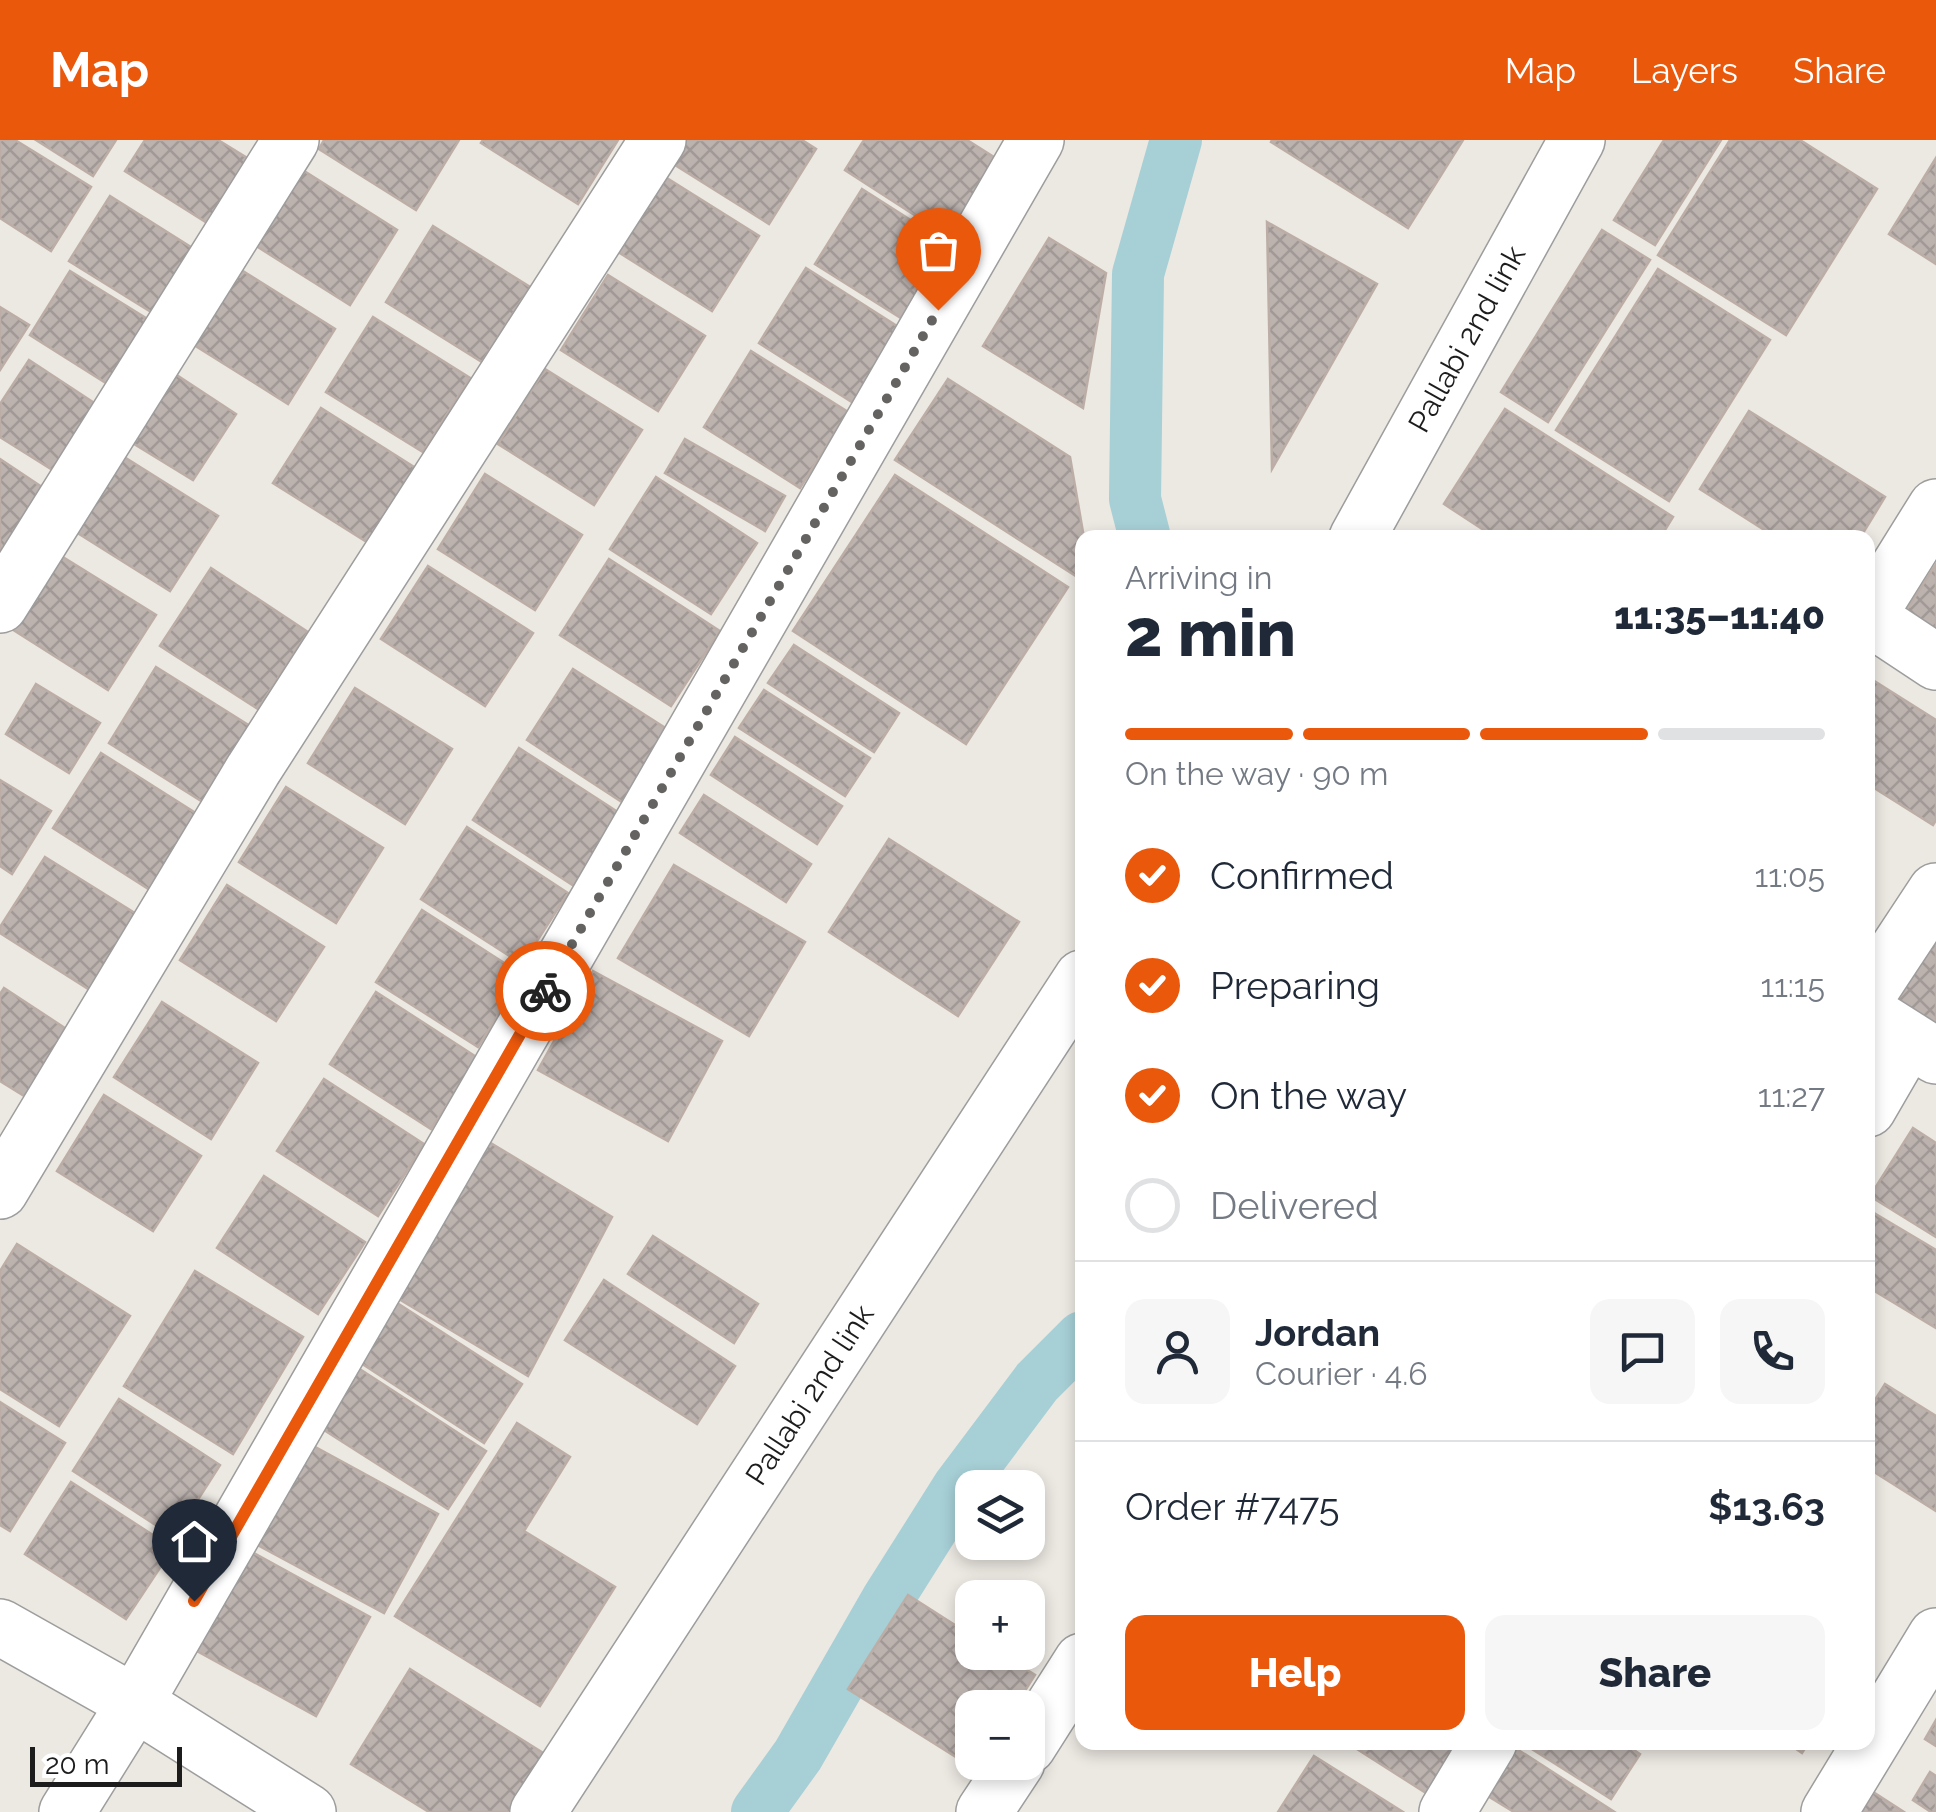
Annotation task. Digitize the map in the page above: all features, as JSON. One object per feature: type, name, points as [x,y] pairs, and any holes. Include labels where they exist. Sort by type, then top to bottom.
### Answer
[{"type":"street","points":[[0,605],[291,140]]},
{"type":"street","points":[[0,1191],[253,770],[658,140]]},
{"type":"street","points":[[67,1812],[135,1702],[1036,140]]},
{"type":"street","name":"Pallabi 2nd link","points":[[1360,530],[1578,140]]},
{"type":"street","points":[[1875,605],[1936,508]]},
{"type":"street","points":[[1875,621],[1936,662]]},
{"type":"street","points":[[1875,983],[1936,891]]},
{"type":"street","name":"Pallabi 2nd link","points":[[538,1812],[1075,989]]},
{"type":"street","points":[[1875,1094],[1904,1036]]},
{"type":"street","points":[[0,1627],[135,1702],[308,1812]]},
{"type":"street","points":[[1875,1736],[1936,1636]]},
{"type":"street","points":[[1045,1719],[1075,1672]]},
{"type":"street","points":[[1447,1812],[1483,1750]]},
{"type":"street","points":[[1829,1812],[1867,1750]]},
{"type":"street","points":[[984,1812],[1004,1780]]},
{"type":"building","points":[[0,140],[15,140],[91,187],[51,251],[0,218]]},
{"type":"building","points":[[36,140],[116,140],[93,176]]},
{"type":"building","points":[[145,140],[218,140],[252,161],[212,226],[125,171]]},
{"type":"building","points":[[324,140],[459,140],[416,210],[319,149]]},
{"type":"building","points":[[618,140],[578,204],[481,143]]},
{"type":"building","points":[[686,140],[802,140],[816,149],[769,224],[672,163]]},
{"type":"building","points":[[864,140],[967,140],[1011,168],[961,245],[845,170]]},
{"type":"building","points":[[1272,140],[1463,140],[1408,228]]},
{"type":"building","points":[[1664,140],[1721,140],[1655,245],[1614,220]]},
{"type":"building","points":[[1730,140],[1800,140],[1877,189],[1786,335],[1658,255]]},
{"type":"building","points":[[1936,158],[1936,264],[1889,234]]},
{"type":"building","points":[[301,169],[397,230],[350,305],[253,244]]},
{"type":"building","points":[[662,175],[759,236],[712,311],[615,250]]},
{"type":"building","points":[[862,189],[959,251],[912,325],[815,264]]},
{"type":"building","points":[[110,196],[197,251],[156,315],[69,261]]},
{"type":"building","points":[[1267,222],[1377,284],[1272,469]]},
{"type":"building","points":[[433,226],[530,287],[482,362],[386,302]]},
{"type":"building","points":[[1602,230],[1650,260],[1548,422],[1501,392]]},
{"type":"building","points":[[1049,238],[1106,273],[1083,408],[983,346]]},
{"type":"building","points":[[238,268],[335,329],[288,404],[191,343]]},
{"type":"building","points":[[806,268],[903,330],[855,404],[759,343]]},
{"type":"building","points":[[1658,269],[1770,340],[1669,501],[1556,430]]},
{"type":"building","points":[[70,271],[157,325],[117,390],[30,335]]},
{"type":"building","points":[[608,275],[705,336],[658,411],[561,350]]},
{"type":"building","points":[[0,307],[29,325],[0,370]]},
{"type":"building","points":[[373,317],[470,378],[423,452],[326,392]]},
{"type":"building","points":[[751,351],[848,412],[800,488],[704,427]]},
{"type":"building","points":[[29,360],[102,408],[59,474],[0,437],[0,404]]},
{"type":"building","points":[[163,366],[236,414],[193,480],[118,434]]},
{"type":"building","points":[[545,369],[642,430],[594,505],[498,444]]},
{"type":"building","points":[[948,379],[1070,457],[1083,530],[1075,530],[1075,576],[895,460]]},
{"type":"building","points":[[321,408],[417,469],[370,544],[273,483]]},
{"type":"building","points":[[1505,409],[1673,517],[1665,530],[1484,530],[1444,504]]},
{"type":"building","points":[[1749,411],[1885,497],[1865,530],[1764,530],[1700,489]]},
{"type":"building","points":[[685,439],[785,496],[765,531],[665,473]]},
{"type":"building","points":[[121,455],[218,516],[170,591],[73,530]]},
{"type":"building","points":[[0,459],[48,491],[5,556],[0,553]]},
{"type":"building","points":[[485,474],[582,535],[535,610],[438,549]]},
{"type":"building","points":[[895,475],[1068,587],[966,744],[793,631]]},
{"type":"building","points":[[656,477],[757,543],[711,614],[610,549]]},
{"type":"building","points":[[58,554],[156,615],[108,690],[12,629]]},
{"type":"building","points":[[609,559],[720,631],[671,706],[560,635]]},
{"type":"building","points":[[1936,564],[1936,630],[1906,611]]},
{"type":"building","points":[[428,566],[533,633],[485,706],[381,639]]},
{"type":"building","points":[[211,568],[308,632],[258,709],[160,646]]},
{"type":"building","points":[[794,645],[899,713],[874,752],[768,683]]},
{"type":"building","points":[[156,667],[253,728],[206,804],[109,743]]},
{"type":"building","points":[[573,669],[675,734],[628,806],[527,740]]},
{"type":"building","points":[[1875,681],[1936,720],[1933,825],[1875,788]]},
{"type":"building","points":[[36,684],[100,723],[69,773],[6,734]]},
{"type":"building","points":[[355,688],[452,749],[405,824],[308,763]]},
{"type":"building","points":[[764,690],[870,758],[845,796],[739,728]]},
{"type":"building","points":[[735,737],[842,806],[817,844],[711,775]]},
{"type":"building","points":[[519,748],[621,814],[574,886],[473,820]]},
{"type":"building","points":[[101,753],[197,814],[150,890],[53,828]]},
{"type":"building","points":[[0,780],[51,811],[12,874],[0,866]]},
{"type":"building","points":[[286,787],[383,848],[336,923],[239,862]]},
{"type":"building","points":[[704,795],[811,864],[786,902],[680,833]]},
{"type":"building","points":[[467,827],[568,893],[522,964],[421,899]]},
{"type":"building","points":[[889,839],[1019,922],[958,1016],[829,932]]},
{"type":"building","points":[[45,857],[141,917],[93,992],[0,933],[0,927]]},
{"type":"building","points":[[674,865],[805,942],[749,1036],[618,958]]},
{"type":"building","points":[[227,885],[324,947],[276,1021],[180,960]]},
{"type":"building","points":[[422,910],[523,975],[478,1047],[376,982]]},
{"type":"building","points":[[1936,910],[1936,1027],[1884,994]]},
{"type":"building","points":[[593,971],[722,1041],[668,1141],[538,1070]]},
{"type":"building","points":[[4,988],[77,1036],[34,1102],[0,1081],[0,994]]},
{"type":"building","points":[[376,992],[478,1058],[431,1129],[330,1064]]},
{"type":"building","points":[[162,1002],[258,1063],[211,1139],[114,1077]]},
{"type":"building","points":[[324,1079],[424,1144],[378,1216],[277,1151]]},
{"type":"building","points":[[104,1095],[201,1156],[153,1231],[57,1171]]},
{"type":"building","points":[[1913,1128],[1936,1143],[1936,1237],[1875,1199],[1875,1188]]},
{"type":"building","points":[[489,1142],[612,1217],[528,1376],[394,1296]]},
{"type":"building","points":[[264,1176],[365,1242],[318,1314],[217,1248]]},
{"type":"building","points":[[1875,1214],[1936,1250],[1936,1328],[1875,1291]]},
{"type":"building","points":[[653,1236],[758,1304],[734,1343],[628,1274]]},
{"type":"building","points":[[17,1244],[130,1316],[59,1426],[0,1389],[0,1271]]},
{"type":"building","points":[[195,1271],[303,1337],[233,1454],[124,1386]]},
{"type":"building","points":[[604,1280],[735,1366],[697,1424],[565,1340]]},
{"type":"building","points":[[391,1299],[522,1384],[484,1443],[353,1358]]},
{"type":"building","points":[[355,1366],[486,1451],[448,1509],[316,1425]]},
{"type":"building","points":[[1885,1384],[1936,1416],[1936,1511],[1875,1472],[1875,1400]]},
{"type":"building","points":[[119,1399],[220,1465],[174,1537],[73,1471]]},
{"type":"building","points":[[0,1402],[65,1443],[10,1531],[0,1525]]},
{"type":"building","points":[[517,1423],[570,1457],[524,1531],[615,1587],[540,1706],[395,1616]]},
{"type":"building","points":[[308,1443],[438,1514],[384,1613],[254,1543]]},
{"type":"building","points":[[71,1482],[173,1548],[126,1619],[25,1554]]},
{"type":"building","points":[[241,1546],[370,1617],[316,1716],[186,1645]]},
{"type":"building","points":[[908,1595],[955,1625],[955,1670],[1027,1670],[1035,1675],[1025,1690],[955,1690],[955,1756],[848,1689]]},
{"type":"building","points":[[410,1669],[551,1758],[517,1812],[429,1812],[351,1764]]},
{"type":"building","points":[[1936,1720],[1936,1746],[1925,1739]]},
{"type":"building","points":[[1359,1750],[1453,1750],[1426,1793]]},
{"type":"building","points":[[1500,1750],[1518,1750],[1613,1811],[1514,1812],[1473,1787]]},
{"type":"building","points":[[1534,1750],[1634,1750],[1640,1754],[1611,1799]]},
{"type":"building","points":[[1314,1756],[1403,1812],[1278,1812]]},
{"type":"building","points":[[1930,1772],[1936,1776],[1936,1812],[1913,1800]]},
{"type":"building","points":[[1867,1788],[1904,1812],[1851,1812]]},
{"type":"waterway","points":[[1143,530],[1135,499],[1138,274],[1176,140]]},
{"type":"waterway","points":[[757,1812],[798,1755],[887,1600],[959,1486],[1037,1382],[1075,1344]]},
{"type":"way so far","points":[[545,991],[938,310]]},
{"type":"route","points":[[194,1601],[545,991]]}]
